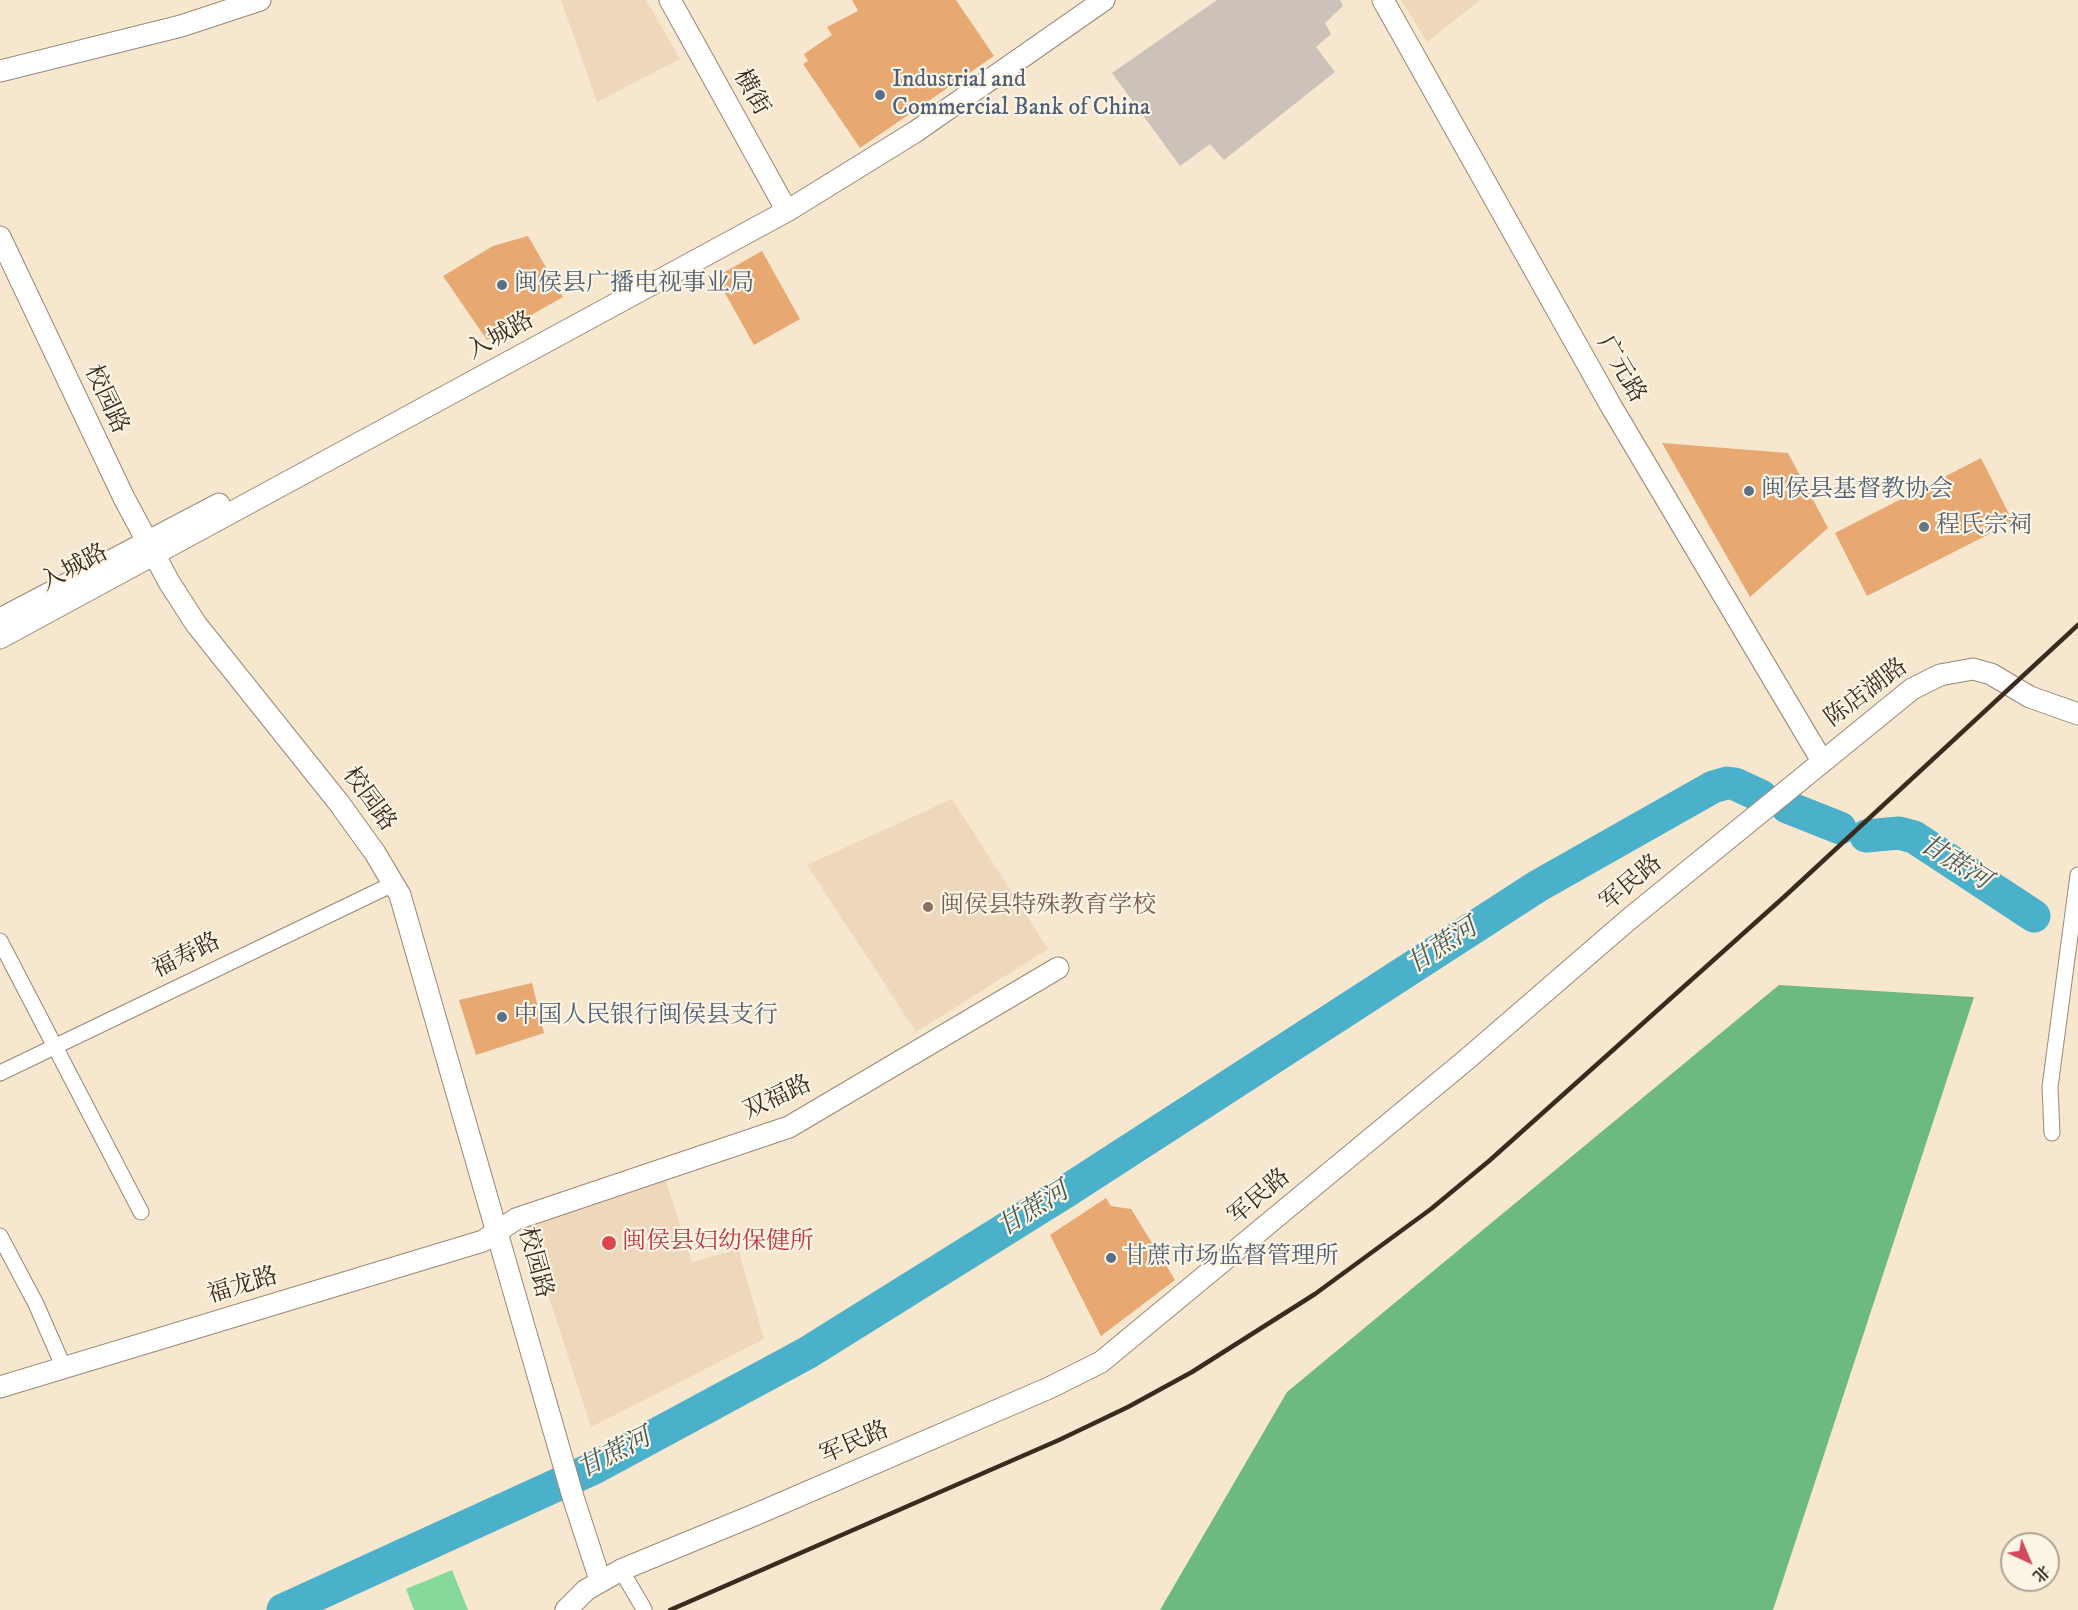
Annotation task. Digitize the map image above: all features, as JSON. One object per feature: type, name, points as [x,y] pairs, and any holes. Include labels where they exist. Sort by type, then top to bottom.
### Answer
[{"type":"street","points":[[0,71],[181,26],[260,0]]},
{"type":"street","name":"横街","points":[[669,0],[784,207]]},
{"type":"street","name":"入城路","points":[[784,207],[873,148],[1084,0]]},
{"type":"street","name":"入城路","points":[[0,638],[150,549],[784,207],[915,132],[1104,0]]},
{"type":"street","name":"广元路","points":[[1383,0],[1611,406],[1822,760]]},
{"type":"street","name":"校园路","points":[[0,237],[150,549],[196,624],[318,775],[395,883],[405,906],[573,1497],[600,1580]]},
{"type":"street","name":"入城路","points":[[0,619],[150,549]]},
{"type":"street","name":"陈店湖路","points":[[1822,760],[1912,688],[1953,671],[1981,670],[2030,697],[2078,714]]},
{"type":"street","name":"军民路","points":[[566,1610],[600,1580],[621,1570],[763,1512],[1049,1388],[1101,1362],[1822,760]]},
{"type":"street","points":[[2052,1133],[2050,1087],[2078,875]]},
{"type":"street","name":"福寿路","points":[[0,1073],[395,883]]},
{"type":"street","points":[[0,941],[141,1212]]},
{"type":"street","name":"双福路","points":[[498,1231],[516,1219],[789,1127],[1058,968]]},
{"type":"street","name":"福龙路","points":[[0,1387],[483,1241],[498,1231]]},
{"type":"street","points":[[0,1236],[36,1304],[64,1368]]},
{"type":"street","points":[[621,1570],[644,1609]]},
{"type":"shaded area","points":[[561,0],[646,0],[680,59],[597,102]]},
{"type":"shaded area","points":[[1217,0],[1340,0],[1343,6],[1325,23],[1331,34],[1316,47],[1335,72],[1224,160],[1210,144],[1180,166],[1112,73]]},
{"type":"shaded area","points":[[1401,0],[1480,0],[1427,42]]},
{"type":"shaded area","name":"闽侯县特殊教育学校","points":[[952,799],[1048,949],[916,1032],[807,865]]},
{"type":"shaded area","points":[[665,1178],[692,1262],[738,1249],[764,1339],[591,1427],[525,1223]]},
{"type":"green space","points":[[1779,985],[1974,997],[1773,1610],[1160,1610],[1287,1392]]},
{"type":"green space","points":[[452,1570],[468,1610],[414,1610],[406,1589]]},
{"type":"building","name":"Industrial and Commercial Bank of China","points":[[852,0],[956,0],[994,56],[860,148],[803,64],[808,61],[804,54],[832,35],[827,27],[858,11]]},
{"type":"building","name":"闽侯县广播电视事业局","points":[[528,236],[563,297],[487,340],[443,276],[493,246]]},
{"type":"building","points":[[762,251],[800,319],[754,345],[716,277]]},
{"type":"building","name":"闽侯县基督教协会","points":[[1662,443],[1788,453],[1828,528],[1750,597]]},
{"type":"building","name":"程氏宗祠","points":[[1981,458],[2013,522],[1867,596],[1835,533]]},
{"type":"building","name":"中国人民银行闽侯县支行","points":[[532,983],[544,1033],[476,1055],[459,1000]]},
{"type":"building","name":"甘蔗市场监督管理所","points":[[1106,1198],[1111,1206],[1131,1209],[1175,1280],[1101,1336],[1050,1235]]},
{"type":"waterway","name":"甘蔗河","points":[[283,1610],[594,1468],[807,1353],[1065,1192],[1538,886],[1713,787],[1727,783],[1735,784],[1761,796]]},
{"type":"waterway","name":"甘蔗河","points":[[1787,807],[1840,828]]},
{"type":"waterway","name":"甘蔗河","points":[[1866,836],[1899,833],[1914,837],[2034,916]]},
{"type":"railway","points":[[670,1610],[1059,1440],[1128,1407],[1192,1372],[1315,1294],[1431,1209],[1489,1161],[1784,897],[2078,625]]},
{"type":"place","name":"Industrial and Commercial Bank of China","points":[[880,95]]},
{"type":"place","name":"闽侯县广播电视事业局","points":[[502,285]]},
{"type":"place","name":"闽侯县基督教协会","points":[[1749,491]]},
{"type":"place","name":"程氏宗祠","points":[[1924,527]]},
{"type":"place","name":"闽侯县特殊教育学校","points":[[928,907]]},
{"type":"place","name":"中国人民银行闽侯县支行","points":[[502,1017]]},
{"type":"place","name":"闽侯县妇幼保健所","points":[[609,1243]]},
{"type":"place","name":"甘蔗市场监督管理所","points":[[1111,1258]]}]
